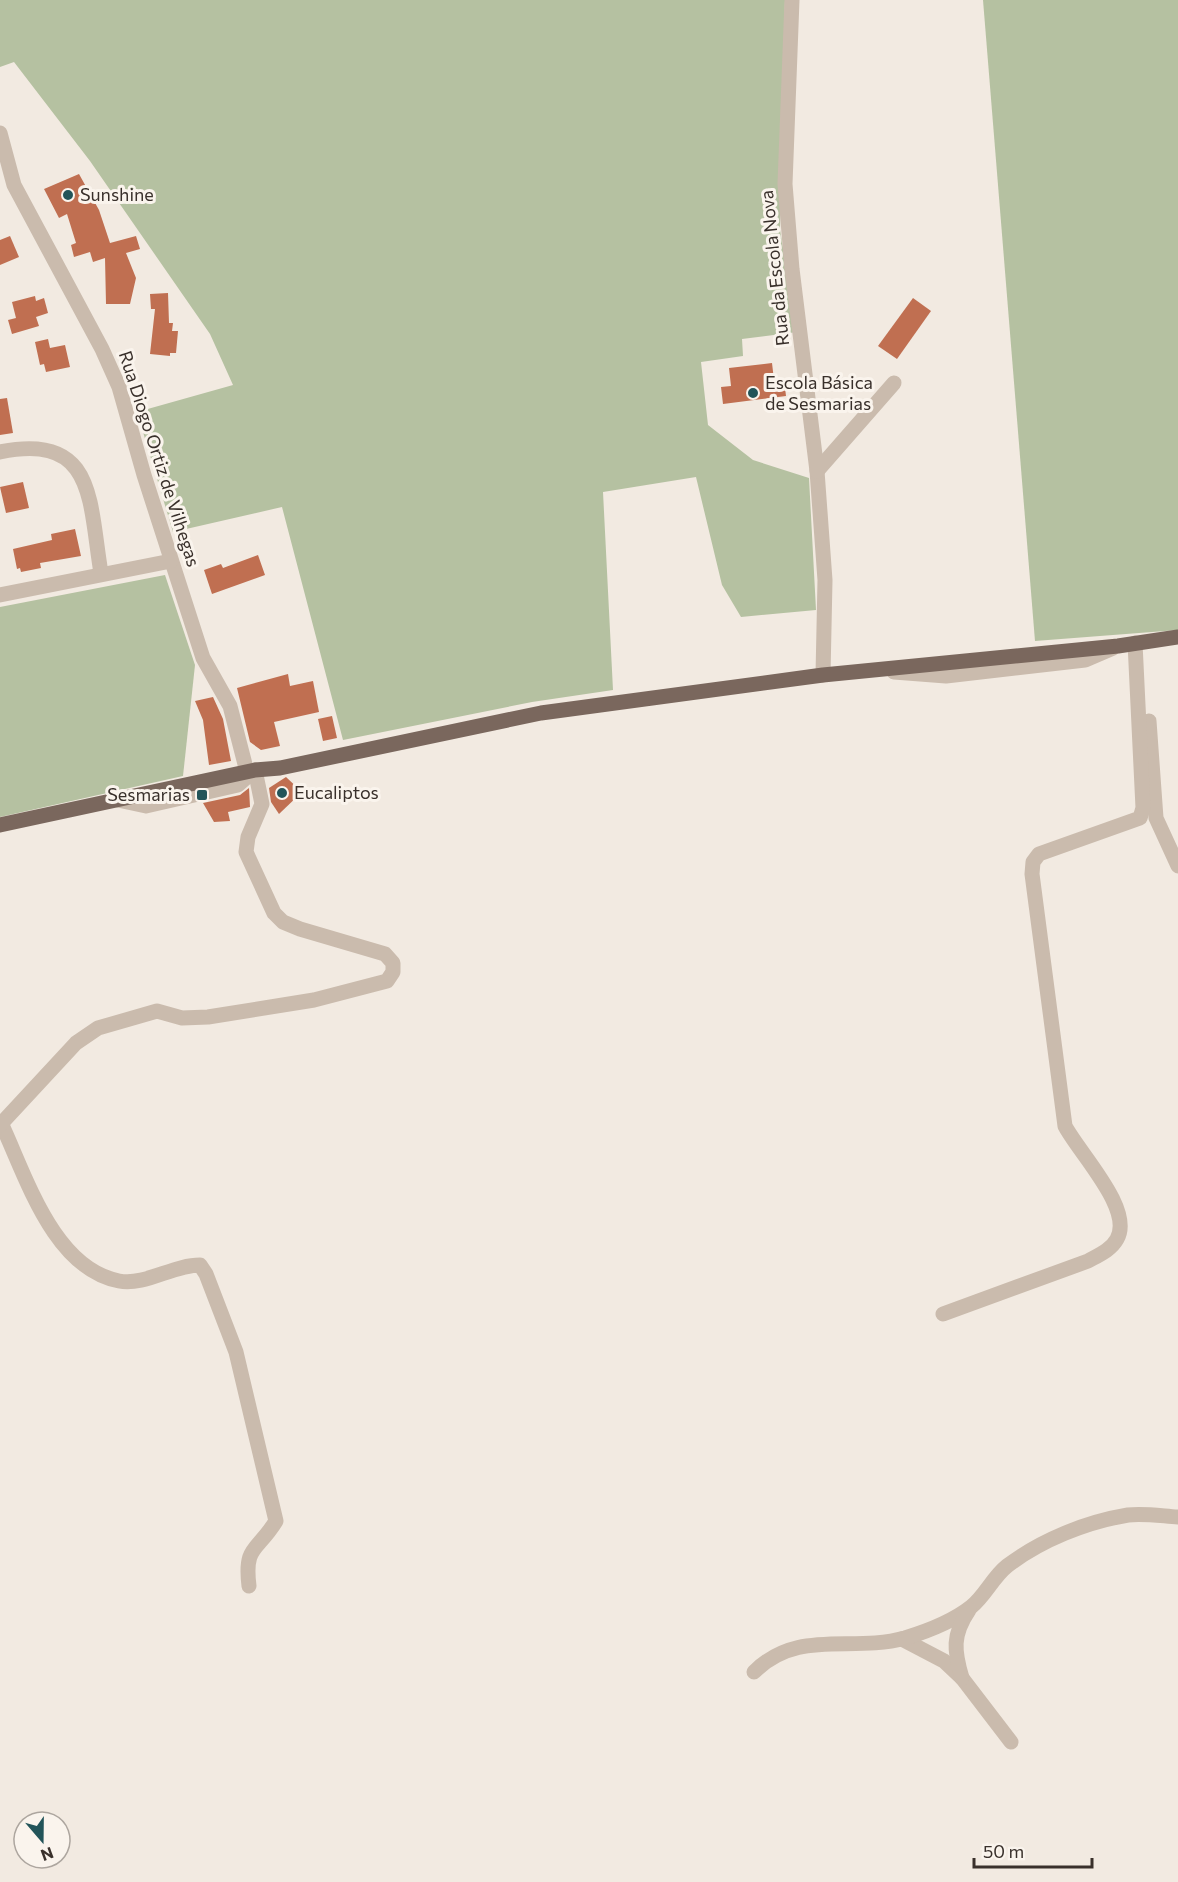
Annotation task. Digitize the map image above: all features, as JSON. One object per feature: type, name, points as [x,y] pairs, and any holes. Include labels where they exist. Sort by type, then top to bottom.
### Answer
[{"type":"main road","points":[[0,825],[251,771],[280,768],[541,713],[823,675],[1118,646],[1178,637]]},
{"type":"street","name":"Rua da Escola Nova","points":[[792,0],[785,184],[791,258],[817,471],[825,580],[823,675]]},
{"type":"street","name":"Rua Diogo Ortiz de Vilhegas","points":[[0,133],[14,185],[102,349],[118,387],[203,658],[230,706],[262,804],[248,837],[246,852],[274,913],[283,922],[300,929],[385,954],[393,963],[393,972],[387,981],[314,999],[208,1017],[182,1018],[157,1011],[132,1016],[98,1028],[76,1043],[1,1124]]},
{"type":"street","points":[[817,471],[894,383]]},
{"type":"street","points":[[0,452],[27,446],[51,449],[74,464],[86,487],[101,573]]},
{"type":"street","points":[[0,595],[101,573],[171,561]]},
{"type":"street","points":[[1140,643],[1156,818],[1178,866]]},
{"type":"street","points":[[943,1314],[1088,1261],[1107,1250],[1118,1238],[1121,1219],[1115,1202],[1065,1126],[1032,874],[1033,862],[1039,854],[1140,818],[1143,808],[1140,643]]},
{"type":"street","points":[[1,1124],[52,1232],[66,1251],[86,1266],[118,1281],[136,1280],[186,1265],[200,1265],[206,1274],[236,1352],[276,1521],[251,1551],[246,1563],[249,1587]]},
{"type":"street","points":[[962,1678],[954,1652],[960,1624],[971,1607],[1006,1567],[1060,1534],[1129,1515],[1178,1516]]},
{"type":"street","points":[[754,1672],[769,1658],[801,1645],[839,1645],[902,1639],[936,1628],[971,1607]]},
{"type":"street","points":[[902,1639],[944,1661],[962,1678],[1011,1742]]},
{"type":"green space","points":[[0,0],[785,0],[780,230],[797,332],[742,339],[743,356],[701,362],[708,425],[753,460],[809,478],[816,610],[741,617],[722,585],[696,477],[603,492],[613,690],[532,702],[343,740],[282,507],[173,532],[137,412],[233,385],[210,334],[90,161],[14,62],[0,67]]},
{"type":"green space","points":[[983,0],[1178,0],[1178,630],[1035,641]]},
{"type":"green space","points":[[165,575],[195,665],[183,776],[0,817],[0,607]]},
{"type":"building","points":[[79,174],[99,210],[110,243],[136,236],[140,249],[126,253],[136,278],[130,304],[106,304],[105,258],[93,262],[90,252],[74,257],[71,245],[76,243],[67,214],[59,218],[44,189]]},
{"type":"building","points":[[10,236],[19,257],[0,265],[0,240]]},
{"type":"building","points":[[168,293],[169,323],[173,323],[172,331],[178,331],[176,353],[170,353],[170,356],[150,354],[155,309],[151,309],[150,294]]},
{"type":"building","points":[[35,296],[36,301],[44,298],[48,313],[36,317],[39,326],[12,334],[8,320],[16,318],[12,302]]},
{"type":"building","points":[[913,298],[931,311],[897,359],[878,346]]},
{"type":"building","points":[[48,339],[50,348],[65,345],[70,367],[46,372],[44,364],[40,365],[35,342]]},
{"type":"building","points":[[772,363],[774,380],[784,379],[786,396],[723,404],[721,387],[731,386],[729,368]]},
{"type":"building","points":[[7,398],[13,433],[0,435],[0,399]]},
{"type":"building","points":[[23,482],[29,508],[6,513],[0,487]]},
{"type":"building","points":[[75,529],[81,556],[40,563],[41,568],[21,572],[20,568],[17,569],[13,549],[52,540],[51,534]]},
{"type":"building","points":[[258,555],[265,575],[212,594],[204,570],[221,564],[223,568]]},
{"type":"building","points":[[288,674],[290,686],[313,681],[319,712],[274,722],[280,746],[261,750],[250,742],[237,688]]},
{"type":"building","points":[[213,697],[223,719],[231,761],[209,765],[203,720],[195,701]]},
{"type":"building","points":[[332,716],[337,738],[323,741],[318,719]]},
{"type":"building","points":[[286,777],[302,792],[279,814],[271,802],[269,788]]},
{"type":"building","points":[[249,788],[250,807],[228,812],[230,821],[214,822],[203,803],[240,795]]},
{"type":"place","name":"Sunshine","points":[[68,195]]},
{"type":"place","name":"Escola Básica de Sesmarias","points":[[753,393]]},
{"type":"place","name":"Eucaliptos","points":[[282,793]]},
{"type":"place","name":"Sesmarias","points":[[202,795]]}]
